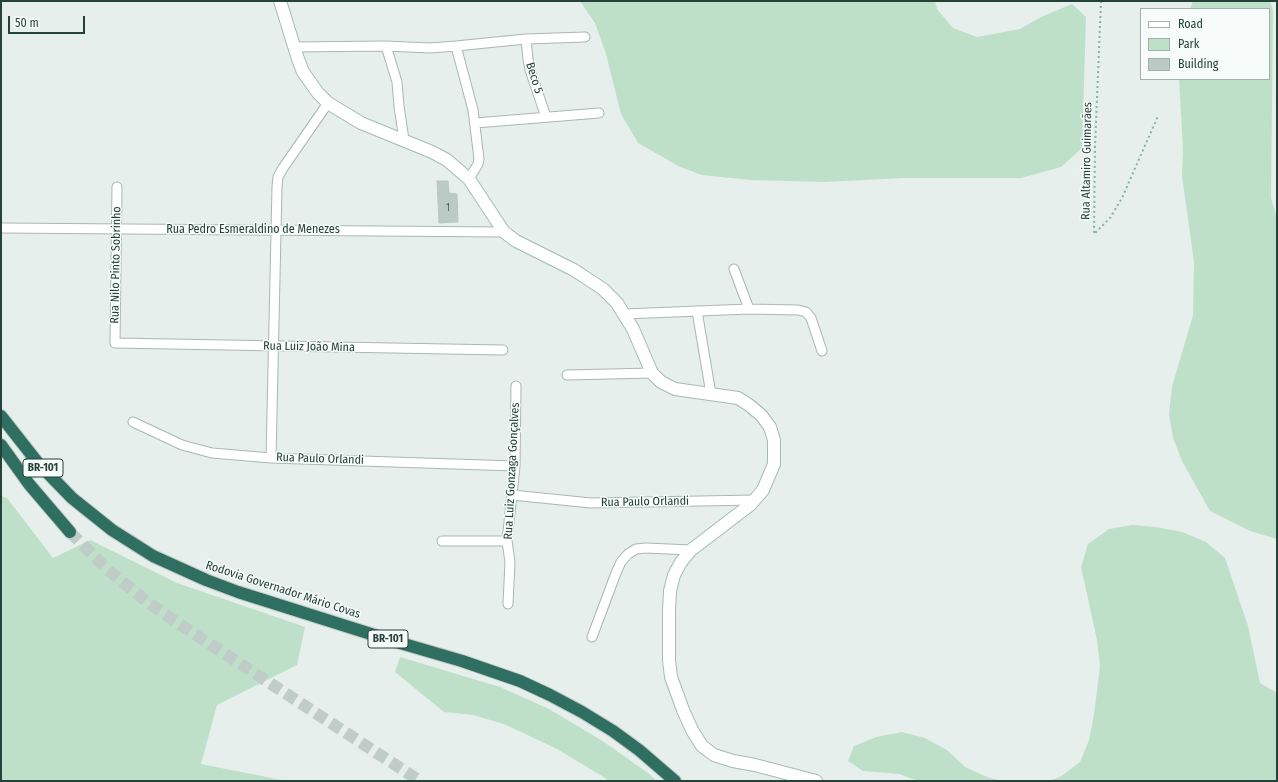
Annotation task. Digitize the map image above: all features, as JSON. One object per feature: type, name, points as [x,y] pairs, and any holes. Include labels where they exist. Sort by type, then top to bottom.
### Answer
[{"type":"highway","name":"Rodovia Governador Mário Covas","points":[[1,416],[38,463],[72,498],[130,543],[153,556],[206,580],[238,592],[462,661],[520,681],[576,709],[613,731],[644,754],[676,781]]},
{"type":"highway","name":"BR-101","points":[[1,445],[29,484],[70,532]]},
{"type":"street","points":[[280,1],[298,59],[307,78],[318,93],[328,103],[361,123],[404,140],[447,160],[469,179],[504,232],[528,248],[588,278],[608,293],[617,303],[633,330],[652,373],[662,382],[676,389],[732,397],[744,402],[761,415],[770,427],[774,440],[774,464],[763,490],[755,500],[691,550],[681,562],[674,575],[670,591],[669,660],[674,684],[682,710],[702,746],[714,754],[733,762],[755,765],[816,781]]},
{"type":"street","points":[[294,47],[386,46],[430,48],[526,38],[584,37]]},
{"type":"street","name":"Beco 5","points":[[526,38],[530,70],[546,117]]},
{"type":"street","points":[[386,46],[396,82],[398,106],[404,140]]},
{"type":"street","points":[[456,46],[470,93],[475,123],[478,164],[469,179]]},
{"type":"street","points":[[271,458],[278,177],[328,103]]},
{"type":"street","points":[[475,123],[599,113]]},
{"type":"street","name":"Rua Nilo Pinto Sobrinho","points":[[115,343],[117,187]]},
{"type":"street","name":"Rua Pedro Esmeraldino de Menezes","points":[[1,228],[504,232]]},
{"type":"street","points":[[734,270],[749,309]]},
{"type":"street","points":[[624,314],[749,309],[788,309],[806,312],[811,318],[822,351]]},
{"type":"street","points":[[697,311],[712,394]]},
{"type":"street","name":"Rua Luiz João Mina","points":[[115,343],[503,350]]},
{"type":"street","points":[[567,375],[652,373]]},
{"type":"street","name":"Rua Luiz Gonzaga Gonçalves","points":[[508,604],[510,562],[507,541],[514,466],[516,386]]},
{"type":"street","name":"Rua Paulo Orlandi","points":[[133,422],[196,450],[230,456],[514,466]]},
{"type":"street","name":"Rua Paulo Orlandi","points":[[512,495],[591,503],[755,500]]},
{"type":"street","points":[[442,541],[507,541]]},
{"type":"street","points":[[592,637],[616,573],[628,554],[636,549],[646,548],[691,550]]},
{"type":"path","name":"Rua Altamiro Guimarães","points":[[1101,1],[1094,234],[1110,218],[1122,198],[1158,116]]},
{"type":"green space","points":[[580,1],[935,1],[937,9],[953,28],[977,37],[1020,29],[1041,17],[1072,4],[1086,17],[1082,148],[1061,167],[1021,178],[904,178],[824,182],[750,180],[702,175],[680,167],[638,143],[621,114],[606,54],[595,23]]},
{"type":"green space","points":[[1193,1],[1270,1],[1273,11],[1271,198],[1277,217],[1277,539],[1250,531],[1210,511],[1182,461],[1173,438],[1169,414],[1172,387],[1193,315],[1194,262],[1182,176],[1183,149],[1179,80],[1270,80],[1270,8],[1190,8]]},
{"type":"green space","points":[[1,496],[7,498],[53,558],[90,540],[177,583],[305,627],[297,665],[217,705],[201,764],[287,781],[1,781]]},
{"type":"green space","points":[[1132,525],[1156,527],[1182,532],[1206,542],[1225,558],[1248,626],[1260,683],[1277,693],[1277,781],[1048,781],[1060,777],[1080,762],[1089,740],[1094,715],[1100,666],[1097,640],[1081,567],[1088,544],[1109,529]]},
{"type":"green space","points":[[400,657],[500,687],[549,709],[601,740],[657,781],[608,781],[557,749],[504,724],[473,715],[444,712],[395,672]]},
{"type":"green space","points":[[902,732],[925,738],[947,750],[965,767],[987,777],[1002,781],[918,781],[899,774],[863,771],[848,761],[854,746],[876,737]]},
{"type":"building","points":[[437,181],[448,181],[449,193],[457,194],[458,222],[439,223]]},
{"type":"tunnel","points":[[70,532],[107,569],[147,602],[420,781]]}]
